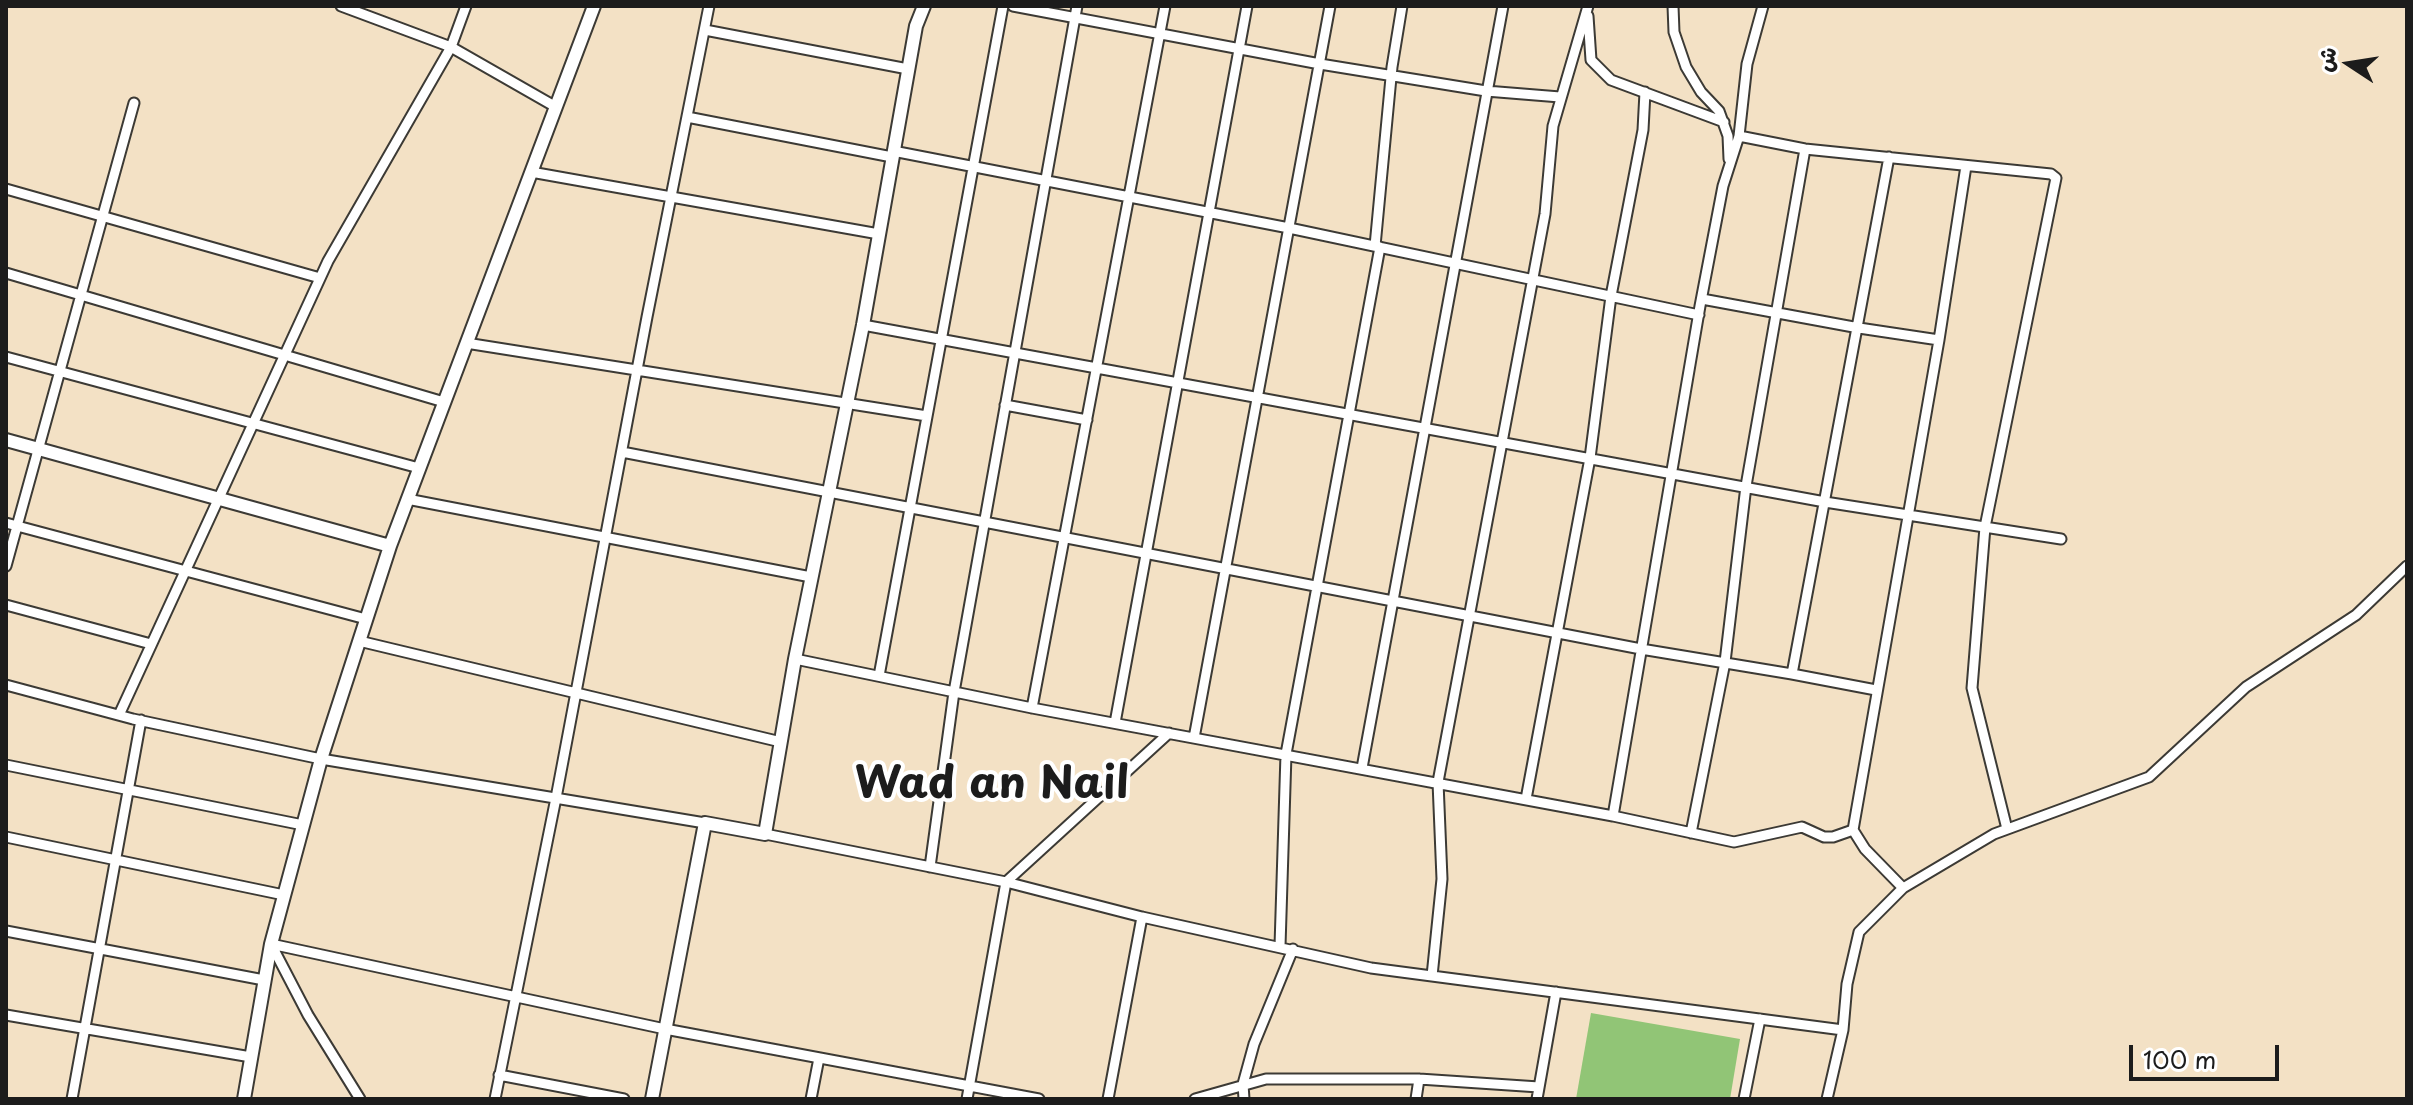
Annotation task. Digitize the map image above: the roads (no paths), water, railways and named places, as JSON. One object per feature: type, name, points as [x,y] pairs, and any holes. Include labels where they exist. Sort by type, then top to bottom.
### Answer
[{"type":"street","points":[[341,6],[451,47],[556,107]]},
{"type":"street","points":[[119,715],[320,278],[451,47],[466,6]]},
{"type":"street","points":[[244,1099],[271,944],[321,759],[407,499],[594,6]]},
{"type":"street","points":[[495,1099],[709,6]]},
{"type":"street","points":[[765,834],[795,659],[863,325],[916,26],[924,6]]},
{"type":"street","points":[[879,676],[1003,6]]},
{"type":"street","points":[[1013,6],[1160,36],[1391,76],[1486,91],[1560,97]]},
{"type":"street","points":[[930,867],[954,692],[1077,6]]},
{"type":"street","points":[[1032,708],[1165,6]]},
{"type":"street","points":[[1115,723],[1247,6]]},
{"type":"street","points":[[1194,738],[1330,6]]},
{"type":"street","points":[[1280,946],[1286,754],[1377,246],[1391,76],[1402,6]]},
{"type":"street","points":[[1362,768],[1503,6]]},
{"type":"street","points":[[1673,6],[1674,32],[1686,67],[1724,122],[1730,167]]},
{"type":"street","points":[[1613,816],[1699,315],[1723,186],[1739,136],[1747,64],[1763,6]]},
{"type":"street","points":[[1588,7],[1591,60],[1611,80],[1724,122]]},
{"type":"street","points":[[1432,976],[1442,879],[1438,782],[1545,214],[1553,126],[1588,7]]},
{"type":"street","points":[[705,30],[908,69]]},
{"type":"street","points":[[1526,799],[1590,458],[1611,296],[1643,130],[1645,92]]},
{"type":"street","points":[[6,566],[134,103]]},
{"type":"street","points":[[687,117],[1209,212],[1699,315]]},
{"type":"street","points":[[1739,136],[1805,149],[2051,174],[2056,178],[1985,527],[1972,688],[2007,829]]},
{"type":"street","points":[[1691,833],[1725,662],[1746,486],[1805,149]]},
{"type":"street","points":[[1792,674],[1889,157]]},
{"type":"street","points":[[1903,888],[1865,849],[1853,830],[1939,340],[1966,166]]},
{"type":"street","points":[[531,172],[879,234]]},
{"type":"street","points":[[6,189],[320,278]]},
{"type":"street","points":[[6,273],[444,402]]},
{"type":"street","points":[[1702,299],[1939,340]]},
{"type":"street","points":[[863,325],[1825,502],[2061,539]]},
{"type":"street","points":[[466,343],[927,416]]},
{"type":"street","points":[[6,357],[419,468]]},
{"type":"street","points":[[1005,405],[1087,420]]},
{"type":"street","points":[[6,440],[390,546]]},
{"type":"street","points":[[622,452],[1641,649],[1876,690]]},
{"type":"street","points":[[407,499],[811,577]]},
{"type":"street","points":[[6,523],[366,619]]},
{"type":"street","points":[[1827,1099],[1843,1030],[1847,984],[1859,932],[1903,888],[1994,834],[2149,777],[2246,687],[2356,615],[2407,566]]},
{"type":"street","points":[[6,605],[151,644]]},
{"type":"street","points":[[359,641],[781,742]]},
{"type":"street","points":[[795,659],[1032,708],[1438,782],[1734,842],[1802,827],[1824,837],[1853,830]]},
{"type":"street","points":[[6,685],[119,715],[321,759],[705,823],[1006,882],[1142,917],[1371,968],[1843,1030]]},
{"type":"street","points":[[72,1099],[141,720]]},
{"type":"street","points":[[967,1099],[1006,882],[1169,733]]},
{"type":"street","points":[[6,765],[303,825]]},
{"type":"street","points":[[652,1099],[705,823]]},
{"type":"street","points":[[6,837],[284,895]]},
{"type":"street","points":[[1108,1099],[1142,917]]},
{"type":"street","points":[[6,931],[264,980]]},
{"type":"street","points":[[271,944],[665,1029],[1039,1099]]},
{"type":"street","points":[[271,944],[308,1015],[360,1099]]},
{"type":"street","points":[[1244,1099],[1243,1084],[1254,1044],[1293,949]]},
{"type":"street","points":[[1537,1099],[1556,992]]},
{"type":"street","points":[[6,1015],[251,1057]]},
{"type":"street","points":[[1744,1099],[1760,1019]]},
{"type":"street","points":[[811,1099],[819,1058]]},
{"type":"street","points":[[499,1075],[624,1099]]},
{"type":"street","points":[[1195,1099],[1266,1079],[1419,1079],[1539,1087]]},
{"type":"street","points":[[1416,1099],[1419,1079]]},
{"type":"district","name":"Wad an Nail","points":[[992,786]]}]
